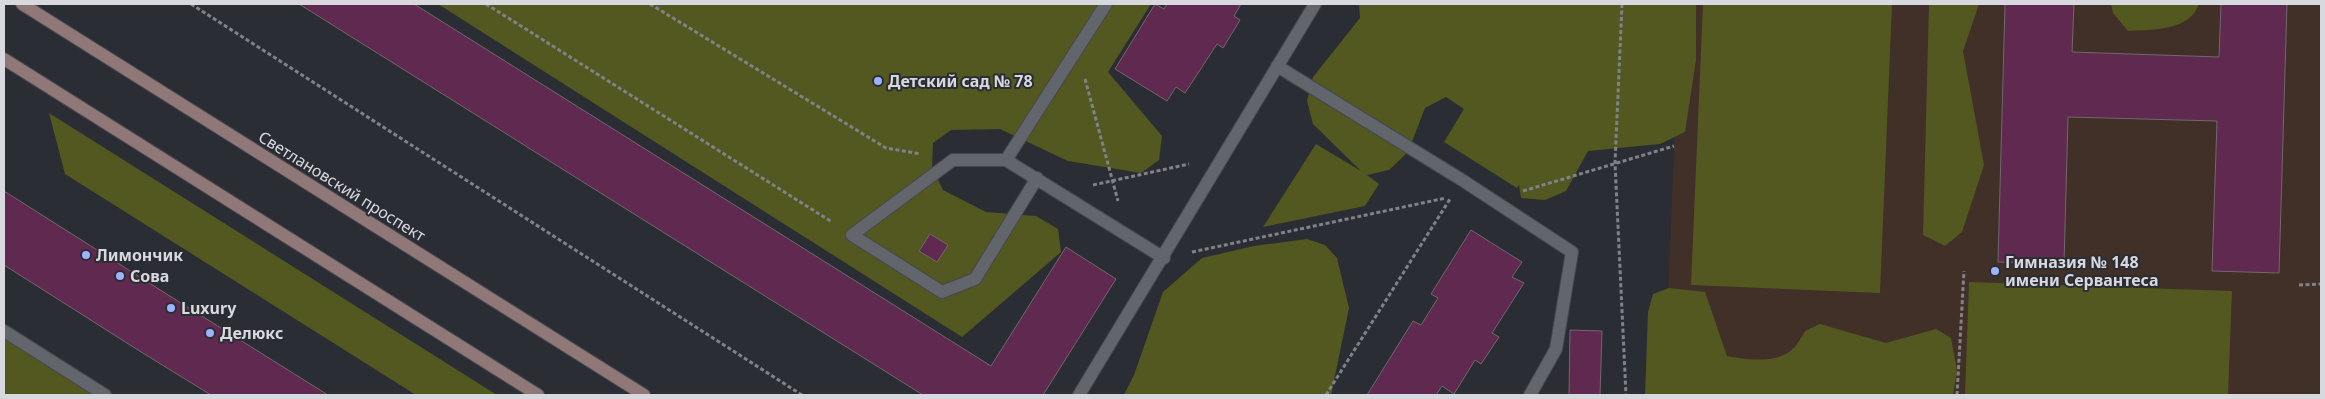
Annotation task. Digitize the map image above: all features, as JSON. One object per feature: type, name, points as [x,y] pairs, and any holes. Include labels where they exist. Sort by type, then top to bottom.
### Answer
[{"type":"main road","name":"Светлановский проспект","points":[[22,4],[644,395]]},
{"type":"main road","points":[[4,59],[538,395]]},
{"type":"lane","points":[[1006,160],[1106,4]]},
{"type":"lane","points":[[1080,395],[1315,4]]},
{"type":"lane","points":[[1278,66],[1493,200],[1572,252],[1556,350],[1530,395]]},
{"type":"lane","points":[[1037,178],[975,279],[942,292],[852,235],[954,160],[1006,160],[1037,178],[1164,258]]},
{"type":"lane","points":[[4,331],[105,395]]},
{"type":"path","points":[[191,4],[802,395]]},
{"type":"path","points":[[486,4],[852,235]]},
{"type":"path","points":[[650,4],[886,148],[954,160]]},
{"type":"path","points":[[1622,4],[1615,164],[1626,395]]},
{"type":"path","points":[[1077,49],[1127,236]]},
{"type":"path","points":[[1493,200],[1674,146]]},
{"type":"path","points":[[1058,192],[1223,157]]},
{"type":"path","points":[[1164,258],[1451,197],[1326,395]]},
{"type":"path","points":[[1957,395],[1964,272]]},
{"type":"path","points":[[2299,285],[2321,284]]},
{"type":"shaded area","name":"Гимназия № 148 имени Сервантеса","points":[[1680,4],[2321,4],[2321,395],[1664,395]]},
{"type":"green space","points":[[438,4],[1151,4],[1108,72],[1162,136],[1159,160],[1141,173],[1068,161],[1000,129],[951,130],[933,143],[932,168],[943,190],[986,212],[1036,216],[1058,229],[1061,252],[962,337]]},
{"type":"green space","points":[[1359,4],[1696,4],[1696,60],[1685,132],[1660,144],[1588,151],[1566,191],[1545,200],[1521,198],[1519,185],[1517,188],[1444,142],[1464,109],[1446,97],[1425,108],[1408,152],[1389,170],[1367,175],[1379,184],[1365,206],[1263,227],[1316,144],[1361,171],[1313,124],[1307,101],[1313,77],[1360,18]]},
{"type":"green space","points":[[1703,4],[1892,4],[1880,293],[1691,285]]},
{"type":"green space","points":[[1929,4],[1979,4],[1963,51],[1984,165],[1962,232],[1945,246],[1923,235]]},
{"type":"green space","points":[[2111,4],[2199,4],[2187,20],[2178,24],[2158,29],[2128,31],[2113,13]]},
{"type":"green space","points":[[49,113],[497,395],[416,395],[65,174]]},
{"type":"green space","points":[[1307,239],[1325,245],[1337,258],[1349,308],[1331,395],[1124,395],[1134,375],[1163,292],[1202,258],[1254,246]]},
{"type":"green space","points":[[1969,282],[2232,291],[2228,395],[1965,395]]},
{"type":"green space","points":[[1669,288],[1705,292],[1727,356],[1762,359],[1781,356],[1795,347],[1806,331],[1820,324],[1886,343],[1936,329],[1951,338],[1957,371],[1953,395],[1645,395],[1648,312],[1653,294]]},
{"type":"green space","points":[[4,330],[101,395],[4,395]]},
{"type":"building","points":[[299,4],[414,4],[991,366],[1066,247],[1116,279],[1043,395],[923,395]]},
{"type":"building","points":[[1155,4],[1164,9],[1167,4],[1241,4],[1234,16],[1240,20],[1223,48],[1217,44],[1185,93],[1176,87],[1167,101],[1115,69]]},
{"type":"building","points":[[2005,4],[2074,4],[2072,52],[2219,57],[2221,4],[2287,4],[2279,273],[2212,271],[2217,121],[2068,117],[2064,264],[1998,262]]},
{"type":"building","points":[[4,191],[328,395],[211,395],[138,350],[4,265]]},
{"type":"building","points":[[1471,230],[1522,262],[1512,277],[1524,283],[1492,333],[1499,337],[1481,364],[1475,360],[1454,394],[1442,386],[1436,395],[1367,395],[1413,321],[1421,325],[1438,298],[1431,294]]},
{"type":"building","points":[[930,234],[948,245],[937,262],[919,251]]},
{"type":"building","points":[[1570,330],[1602,331],[1600,395],[1569,395]]},
{"type":"place","name":"Детский сад № 78","points":[[878,81]]},
{"type":"place","name":"Лимончик","points":[[86,255]]},
{"type":"place","name":"Гимназия № 148 имени Сервантеса","points":[[1995,271]]},
{"type":"place","name":"Сова","points":[[120,276]]},
{"type":"place","name":"Luxury","points":[[171,308]]},
{"type":"place","name":"Делюкс","points":[[210,333]]}]
